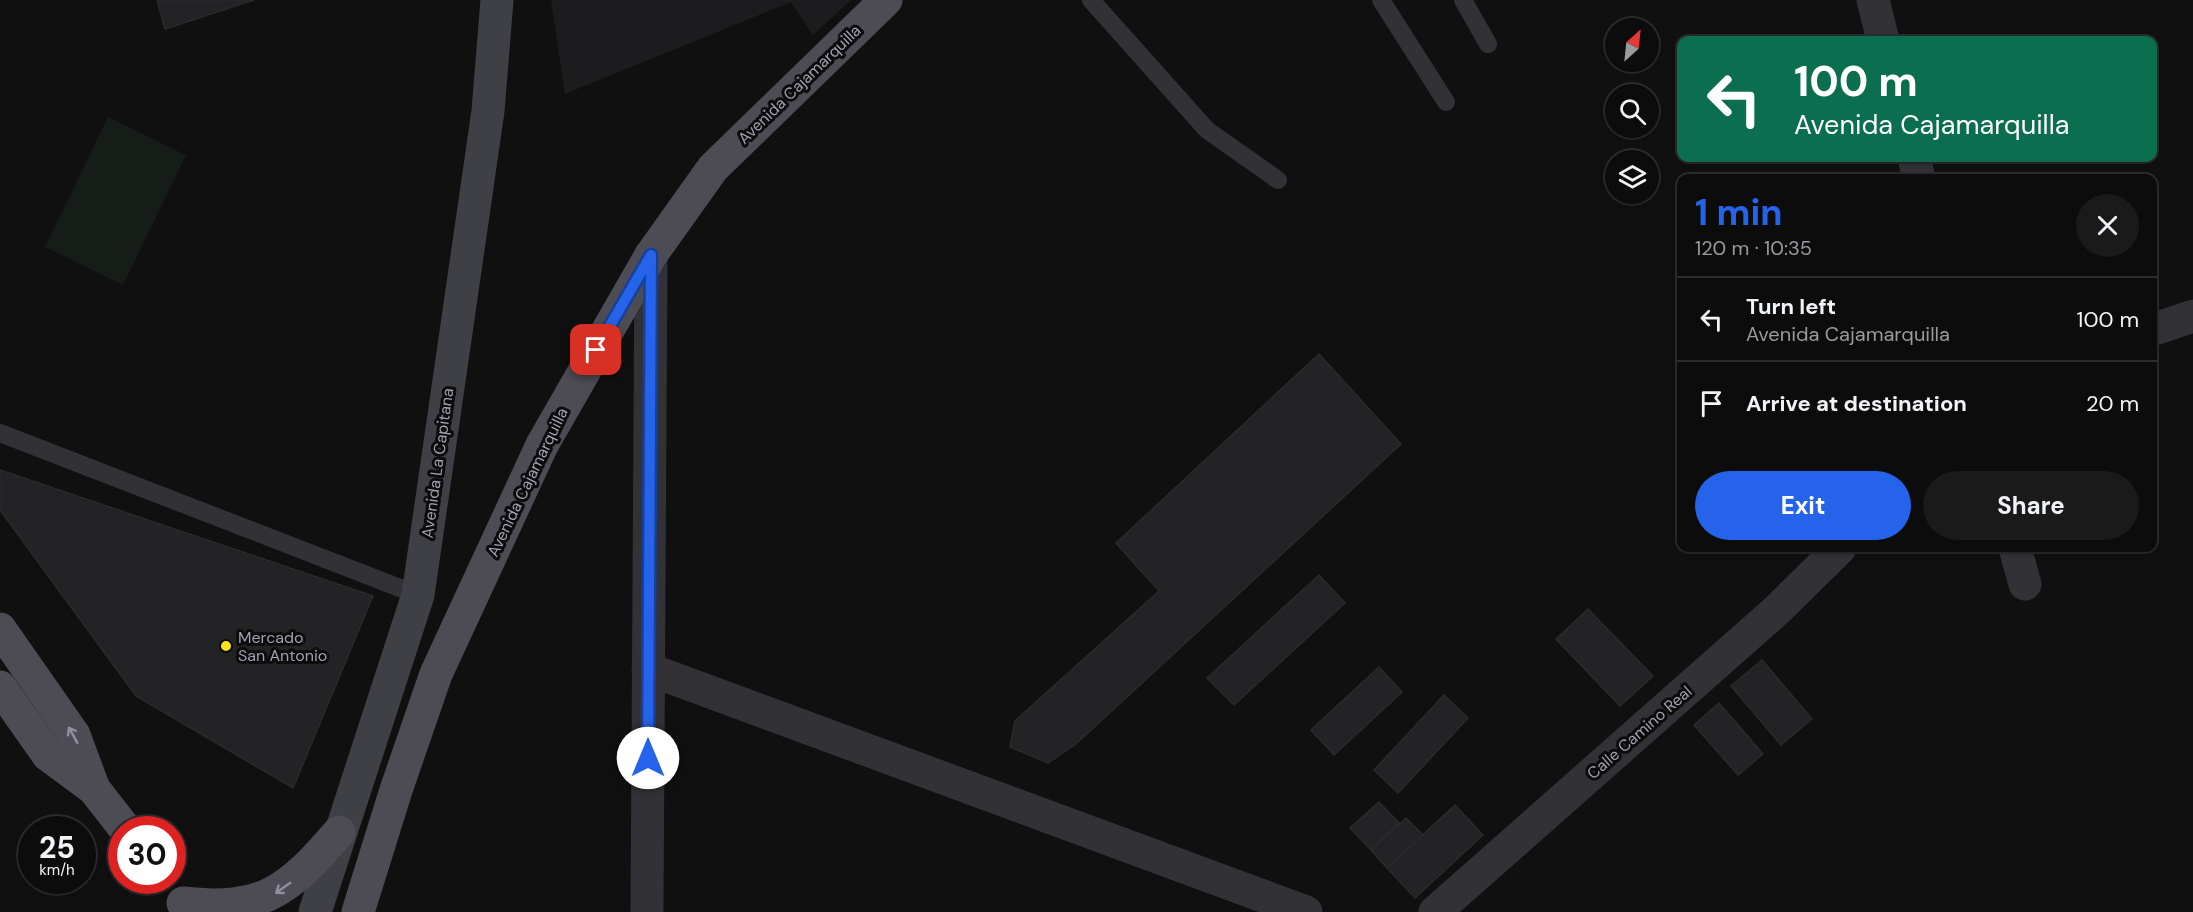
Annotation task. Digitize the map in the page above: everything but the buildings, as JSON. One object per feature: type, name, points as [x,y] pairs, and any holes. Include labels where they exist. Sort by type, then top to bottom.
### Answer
[{"type":"main road","name":"Avenida Cajamarquilla","points":[[358,912],[396,790],[436,674],[542,445],[651,255],[713,168],[886,0]]},
{"type":"main road","points":[[0,629],[74,735],[94,789]]},
{"type":"main road","points":[[0,687],[48,755],[94,789],[115,816]]},
{"type":"main road","points":[[180,898],[227,908],[261,901],[300,875],[339,832]]},
{"type":"street","name":"Avenida La Capitana","points":[[315,912],[339,832],[418,595],[488,111],[497,0]]},
{"type":"street","points":[[1873,0],[1883,36]]},
{"type":"street","points":[[647,912],[651,255]]},
{"type":"street","points":[[2157,328],[2193,316]]},
{"type":"street","name":"Calle Camino Real","points":[[1435,912],[1777,610],[1836,552]]},
{"type":"street","points":[[2016,552],[2025,584]]},
{"type":"street","points":[[648,669],[1306,912]]},
{"type":"lane","points":[[1091,0],[1207,130],[1278,180]]},
{"type":"lane","points":[[1380,0],[1446,102]]},
{"type":"lane","points":[[1463,0],[1488,44]]},
{"type":"lane","points":[[0,433],[418,595]]},
{"type":"shaded area","points":[[551,0],[851,0],[813,35],[791,2],[565,94]]},
{"type":"shaded area","points":[[108,117],[186,155],[123,285],[45,247]]},
{"type":"place","name":"Mercado San Antonio","points":[[226,646]]},
{"type":"route","points":[[596,350],[651,255],[648,758]]}]
